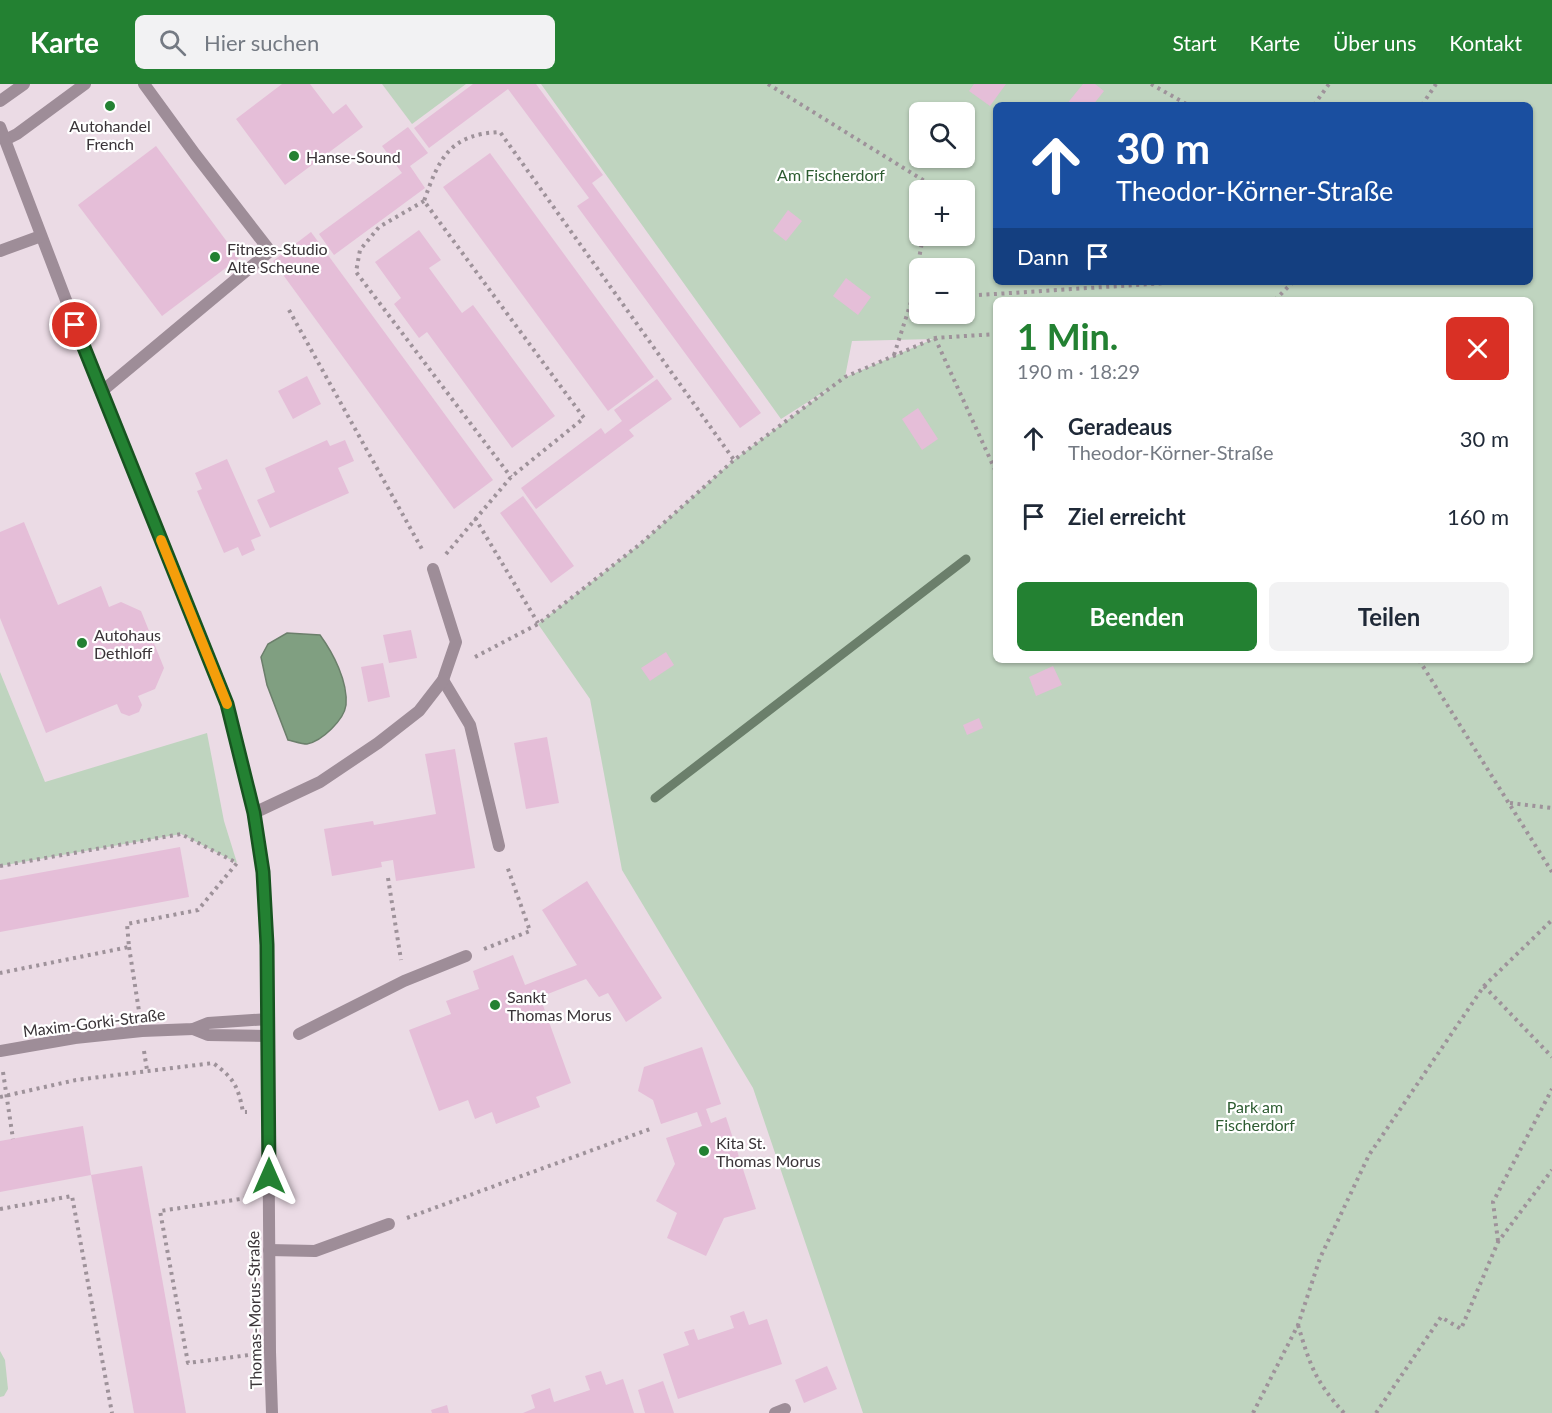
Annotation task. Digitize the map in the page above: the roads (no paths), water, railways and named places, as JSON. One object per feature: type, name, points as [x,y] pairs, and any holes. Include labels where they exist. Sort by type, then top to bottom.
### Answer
[{"type":"street","points":[[0,101],[24,84]]},
{"type":"street","points":[[5,140],[17,134],[86,84]]},
{"type":"street","points":[[101,392],[270,251],[144,84]]},
{"type":"street","name":"Thomas-Morus-Straße","points":[[0,127],[101,392],[227,704],[254,813],[263,872],[267,945],[272,1413]]},
{"type":"street","points":[[0,251],[41,236]]},
{"type":"street","points":[[254,813],[320,782],[378,743],[419,711],[443,680],[456,642],[433,569]]},
{"type":"street","points":[[443,680],[470,725],[500,846]]},
{"type":"street","points":[[299,1034],[404,981],[466,956]]},
{"type":"street","name":"Maxim-Gorki-Straße","points":[[0,1051],[86,1037],[142,1031],[193,1029],[208,1035],[269,1027]]},
{"type":"street","points":[[269,1251],[315,1251],[389,1224]]},
{"type":"waterway","points":[[655,798],[966,559]]},
{"type":"place","name":"Autohandel French","points":[[110,106]]},
{"type":"place","name":"Hanse-Sound","points":[[294,156]]},
{"type":"place","name":"Fitness-Studio Alte Scheune","points":[[215,257]]},
{"type":"place","name":"Autohaus Dethloff","points":[[82,643]]},
{"type":"place","name":"Sankt Thomas Morus","points":[[495,1005]]},
{"type":"place","name":"Kita St. Thomas Morus","points":[[704,1151]]},
{"type":"park label","name":"Am Fischerdorf","points":[[831,174]]},
{"type":"park label","name":"Park am Fischerdorf","points":[[1255,1115]]}]
